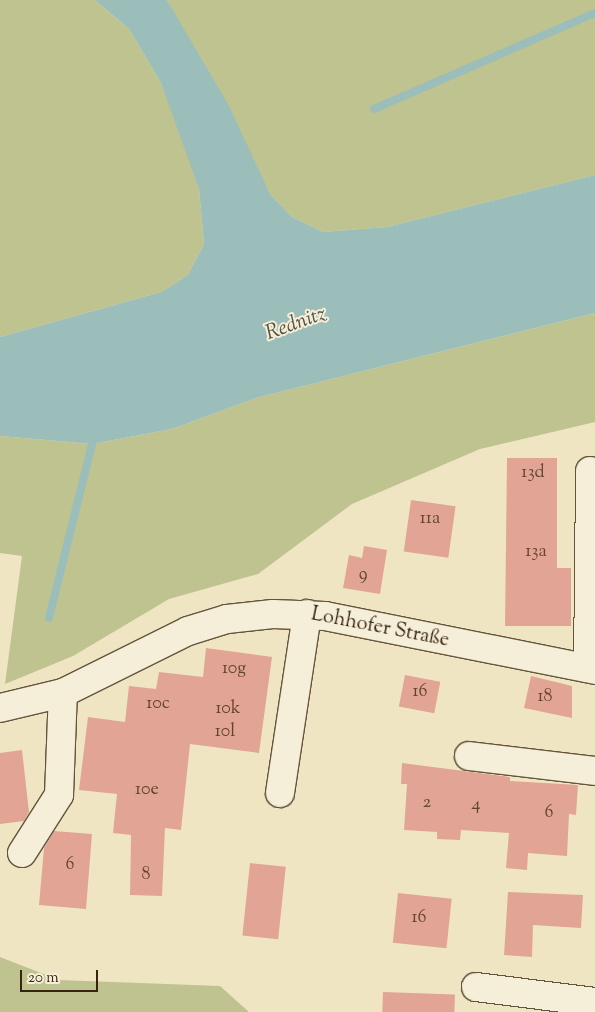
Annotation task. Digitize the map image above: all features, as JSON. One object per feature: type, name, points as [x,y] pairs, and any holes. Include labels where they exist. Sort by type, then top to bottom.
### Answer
[{"type":"street","points":[[590,471],[592,669]]},
{"type":"street","points":[[280,794],[307,614]]},
{"type":"street","name":"Lohhofer Straße","points":[[0,708],[63,693],[188,631],[227,618],[307,614],[592,669]]},
{"type":"street","points":[[22,853],[60,795],[63,693]]},
{"type":"street","points":[[469,756],[595,771]]},
{"type":"street","points":[[476,988],[595,1002]]},
{"type":"green space","points":[[0,0],[95,0],[129,29],[161,83],[183,137],[199,189],[204,244],[188,275],[161,292],[0,337]]},
{"type":"green space","points":[[167,0],[595,0],[595,175],[387,227],[323,232],[292,217],[270,194]]},
{"type":"green space","points":[[595,313],[595,422],[480,449],[352,504],[258,574],[169,599],[73,656],[5,684],[22,556],[0,553],[0,436],[92,444],[172,429],[256,398]]},
{"type":"green space","points":[[0,957],[59,980],[220,986],[249,1012],[0,1012]]},
{"type":"water","name":"Rednitz","points":[[95,0],[167,0],[229,106],[270,194],[292,217],[323,232],[387,227],[595,175],[595,313],[256,398],[172,429],[92,444],[0,436],[0,337],[161,292],[188,275],[204,244],[199,189],[161,83],[129,29]]},
{"type":"building","points":[[507,458],[557,458],[557,568],[571,568],[571,626],[505,626]]},
{"type":"building","points":[[411,500],[456,506],[448,558],[404,551]]},
{"type":"building","points":[[364,546],[387,550],[380,594],[343,588],[349,555],[362,558]]},
{"type":"building","points":[[206,648],[272,657],[259,753],[190,744],[181,830],[165,828],[162,896],[130,895],[131,835],[113,833],[117,794],[79,790],[88,717],[125,722],[129,686],[156,689],[159,672],[203,677]]},
{"type":"building","points":[[405,675],[440,682],[434,713],[399,706]]},
{"type":"building","points":[[531,676],[572,686],[572,718],[524,708]]},
{"type":"building","points":[[22,750],[29,812],[24,821],[0,824],[0,753]]},
{"type":"building","points":[[402,763],[510,777],[510,781],[578,785],[576,815],[569,814],[567,856],[528,853],[527,870],[506,868],[509,833],[461,830],[460,840],[437,839],[437,832],[404,830],[407,784],[401,784]]},
{"type":"building","points":[[54,831],[92,834],[86,909],[39,905],[44,848]]},
{"type":"building","points":[[250,863],[286,867],[278,939],[242,936]]},
{"type":"building","points":[[508,892],[583,895],[581,928],[533,925],[532,957],[504,955]]},
{"type":"building","points":[[398,893],[452,899],[446,948],[393,943]]},
{"type":"building","points":[[383,992],[455,995],[454,1012],[382,1012]]},
{"type":"waterway","points":[[374,109],[595,13]]},
{"type":"waterway","points":[[49,618],[92,444]]}]
